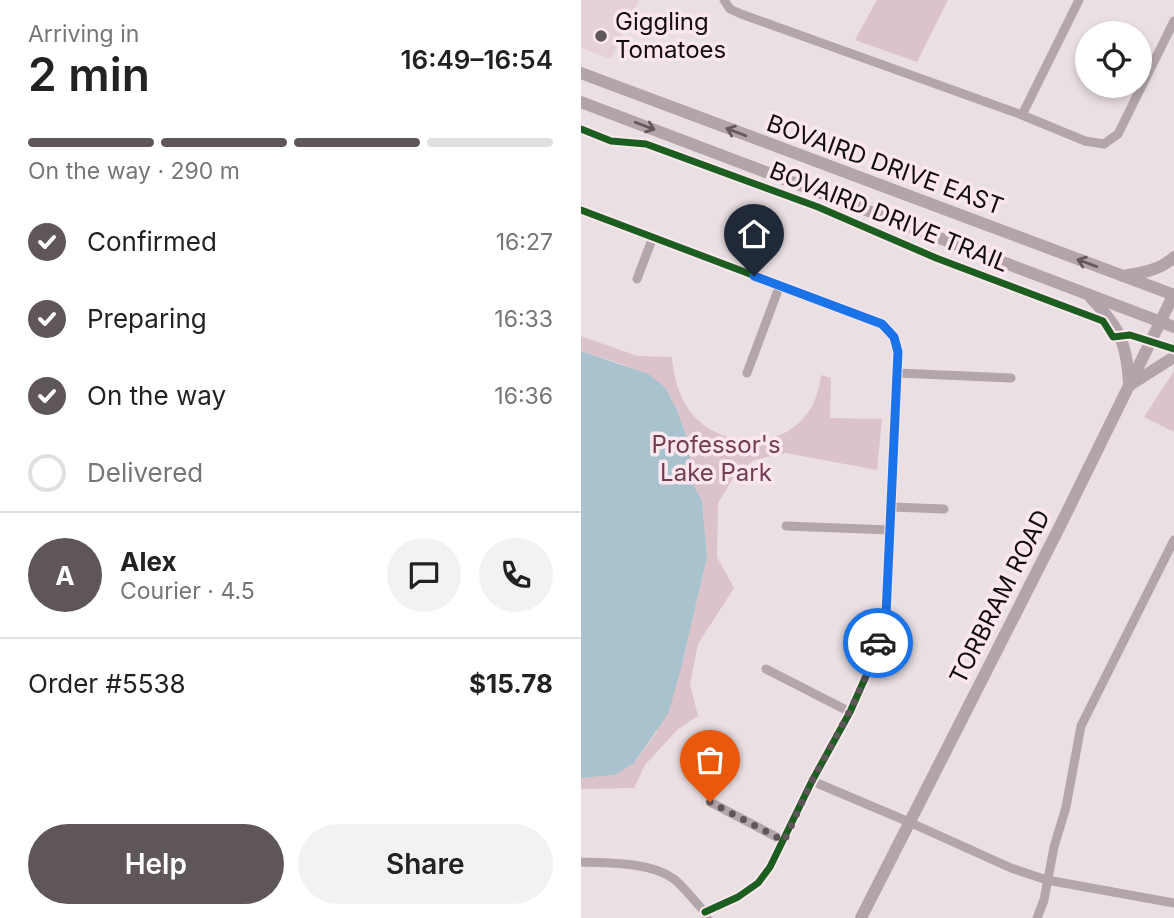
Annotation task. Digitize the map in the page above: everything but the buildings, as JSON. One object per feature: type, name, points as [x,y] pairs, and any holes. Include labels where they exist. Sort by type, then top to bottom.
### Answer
[{"type":"main road","name":"BOVAIRD DRIVE EAST","points":[[581,74],[1174,295]]},
{"type":"main road","name":"BOVAIRD DRIVE EAST","points":[[581,102],[1174,327]]},
{"type":"main road","points":[[1122,276],[1153,269],[1168,263],[1174,257]]},
{"type":"main road","name":"TORBRAM ROAD","points":[[860,918],[1062,522],[1174,295]]},
{"type":"main road","points":[[1088,296],[1108,316],[1121,336],[1128,361],[1129,385],[1174,357]]},
{"type":"street","points":[[724,0],[730,9],[741,14],[1022,115],[1085,141],[1104,144],[1118,134],[1174,21]]},
{"type":"street","points":[[1022,115],[1079,0]]},
{"type":"street","points":[[581,210],[882,324],[894,337],[898,352],[886,615],[874,657],[851,712],[812,782],[771,867],[758,883],[706,915],[673,879],[653,869],[627,864],[581,862]]},
{"type":"street","points":[[637,279],[653,237]]},
{"type":"street","points":[[747,373],[780,285]]},
{"type":"street","points":[[897,373],[1011,378]]},
{"type":"street","points":[[891,507],[944,509]]},
{"type":"street","points":[[786,526],[890,530]]},
{"type":"street","points":[[1037,918],[1044,900],[1054,848],[1066,807],[1081,726],[1174,540]]},
{"type":"street","points":[[766,669],[851,712]]},
{"type":"street","points":[[812,782],[1011,868],[1047,880],[1174,903]]},
{"type":"street","points":[[710,802],[784,841]]},
{"type":"shaded area","points":[[581,0],[639,0],[611,59],[581,48]]},
{"type":"green space","points":[[877,0],[948,0],[917,62],[855,40]]},
{"type":"green space","name":"Professor's Lake Park","points":[[581,336],[637,356],[672,357],[683,400],[693,415],[711,430],[739,440],[769,439],[795,426],[812,406],[821,375],[831,378],[830,418],[882,419],[877,470],[785,453],[754,460],[735,475],[718,503],[717,557],[734,588],[698,644],[690,684],[698,716],[678,729],[645,765],[634,788],[581,789],[581,778],[615,775],[634,763],[656,733],[681,669],[707,557],[702,502],[693,484],[688,441],[665,387],[622,364],[581,351]]},
{"type":"green space","points":[[1174,371],[1174,432],[1144,417]]},
{"type":"water","points":[[581,351],[648,374],[665,387],[688,441],[693,484],[702,501],[707,557],[668,714],[634,763],[615,775],[581,778]]},
{"type":"cycle path","name":"BOVAIRD DRIVE TRAIL","points":[[581,129],[611,141],[646,144],[818,207],[936,258],[1103,321],[1113,337],[1130,335],[1174,349]]},
{"type":"cycle path","points":[[581,210],[882,324],[894,337],[898,352],[886,615],[874,658],[850,712],[812,781],[770,867],[758,883],[738,897],[705,912]]},
{"type":"way so far","points":[[710,802],[784,841],[812,782],[851,712],[878,643]]},
{"type":"place","name":"Giggling Tomatoes","points":[[601,36]]},
{"type":"route","points":[[754,276],[882,324],[894,337],[898,352],[886,615],[878,643]]}]
